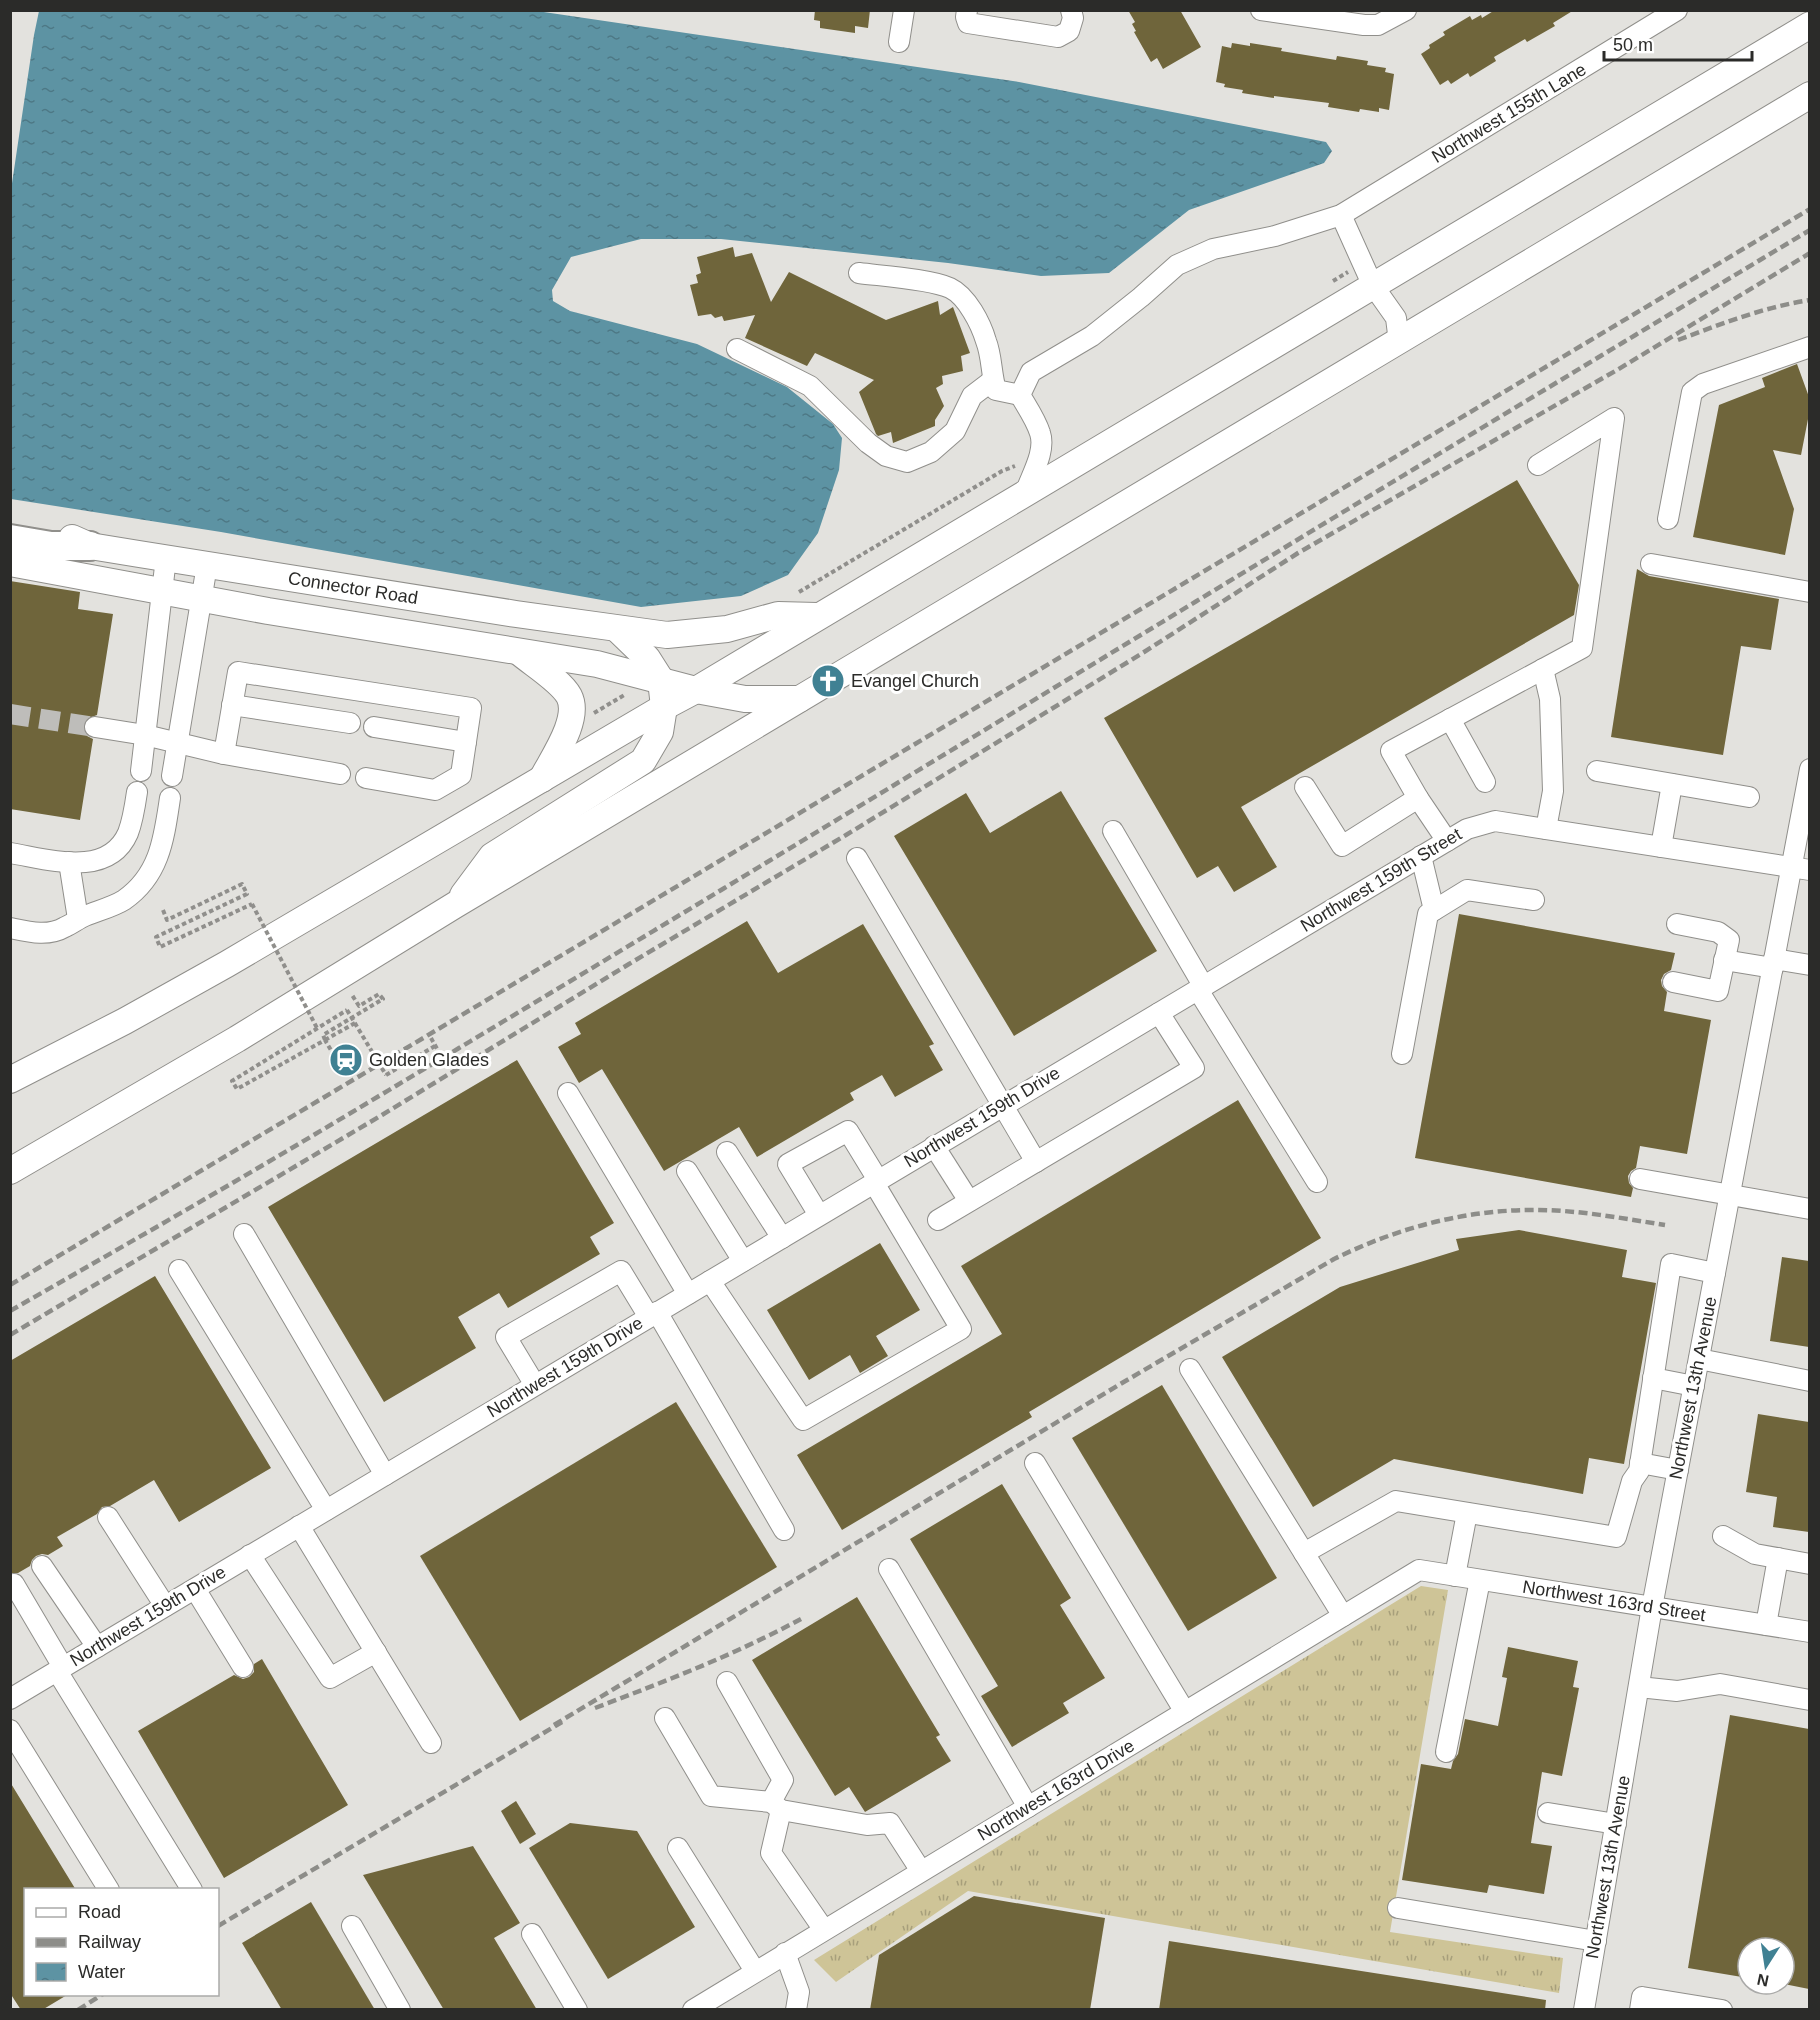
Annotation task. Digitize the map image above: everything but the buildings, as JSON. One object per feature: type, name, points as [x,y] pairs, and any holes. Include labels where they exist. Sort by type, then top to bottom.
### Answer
[{"type":"highway","points":[[10,539],[51,546],[90,546]]},
{"type":"main road","points":[[10,1080],[125,1021],[227,964],[664,706],[696,690],[1809,25]]},
{"type":"main road","points":[[10,1171],[237,1039],[455,905],[1809,95]]},
{"type":"main road","name":"Connector Road","points":[[10,526],[67,536],[90,546],[667,636],[727,629],[778,615],[817,616]]},
{"type":"main road","name":"Connector Road","points":[[10,563],[268,611],[597,664],[696,690],[745,699],[799,699]]},
{"type":"main road","points":[[455,905],[492,856],[643,761],[660,732],[664,706],[661,680],[647,658],[617,629]]},
{"type":"main road","points":[[519,652],[560,684],[569,696],[572,707],[572,718],[567,732],[542,779]]},
{"type":"street","points":[[899,42],[904,10]]},
{"type":"street","points":[[967,10],[968,23],[1058,37],[1069,31],[1073,18],[1071,10]]},
{"type":"street","points":[[1261,10],[1296,13],[1364,25],[1378,25],[1406,10]]},
{"type":"street","name":"Northwest 155th Lane","points":[[1023,390],[1031,372],[1092,336],[1177,265],[1214,249],[1275,236],[1341,215],[1677,10]]},
{"type":"street","points":[[1341,215],[1372,285],[1396,318],[1399,342]]},
{"type":"street","points":[[859,273],[951,288],[962,299],[977,319],[987,341],[996,390],[1023,390],[1041,437],[1039,458],[1026,491]]},
{"type":"street","points":[[1668,519],[1692,392],[1703,384],[1809,347]]},
{"type":"street","points":[[737,349],[810,386],[868,443],[886,456],[907,462],[931,452],[955,431],[972,396],[993,380]]},
{"type":"street","points":[[1447,841],[1418,798],[1391,751],[1582,648],[1614,418],[1538,465]]},
{"type":"street","points":[[141,771],[166,558]]},
{"type":"street","points":[[1651,564],[1809,592]]},
{"type":"street","points":[[172,776],[207,565]]},
{"type":"street","points":[[1544,669],[1550,699],[1553,791],[1546,829]]},
{"type":"street","points":[[224,754],[238,672],[471,708],[461,775],[435,789],[366,778]]},
{"type":"street","points":[[232,705],[350,723]]},
{"type":"street","points":[[1450,719],[1485,782]]},
{"type":"street","points":[[95,727],[145,735],[224,754],[340,774]]},
{"type":"street","points":[[374,727],[466,742]]},
{"type":"street","name":"Northwest 13th Avenue","points":[[1584,2010],[1652,1607],[1715,1273],[1774,964],[1800,869],[1809,769]]},
{"type":"street","points":[[1597,771],[1749,797]]},
{"type":"street","points":[[1661,848],[1672,784]]},
{"type":"street","points":[[1305,787],[1342,846],[1418,798]]},
{"type":"street","points":[[10,853],[69,862],[98,861],[112,854],[128,834],[137,792]]},
{"type":"street","points":[[10,928],[42,933],[54,932],[78,919],[122,901],[143,881],[157,860],[164,840],[170,798]]},
{"type":"street","name":"Northwest 159th Street","points":[[1120,1035],[1467,829],[1495,821],[1800,869]]},
{"type":"street","points":[[1113,831],[1201,988],[1317,1182]]},
{"type":"street","points":[[1421,856],[1434,910]]},
{"type":"street","points":[[857,858],[1036,1162]]},
{"type":"street","points":[[69,862],[78,919]]},
{"type":"street","points":[[1402,1054],[1428,914],[1467,890],[1534,900]]},
{"type":"street","points":[[1673,982],[1718,991],[1729,940],[1718,932],[1677,924]]},
{"type":"street","points":[[1724,960],[1809,965]]},
{"type":"street","points":[[938,1220],[1194,1068],[1159,1013]]},
{"type":"street","name":"Northwest 159th Drive","points":[[10,1699],[1120,1035]]},
{"type":"street","points":[[568,1093],[688,1294]]},
{"type":"street","points":[[710,1281],[804,1420],[961,1329],[848,1131],[788,1164],[819,1215]]},
{"type":"street","points":[[934,1146],[969,1201]]},
{"type":"street","points":[[727,1152],[782,1238]]},
{"type":"street","points":[[687,1171],[743,1261]]},
{"type":"street","points":[[1640,1179],[1809,1209]]},
{"type":"street","points":[[244,1234],[385,1475]]},
{"type":"street","points":[[1304,1553],[1396,1502],[1616,1537],[1632,1480],[1639,1471],[1671,1264],[1715,1273]]},
{"type":"street","points":[[179,1270],[326,1510]]},
{"type":"street","points":[[535,1385],[506,1337],[621,1271],[653,1315],[784,1530]]},
{"type":"street","points":[[1699,1359],[1809,1381]]},
{"type":"street","points":[[1190,1369],[1343,1616]]},
{"type":"street","points":[[1653,1378],[1694,1386]]},
{"type":"street","points":[[1035,1462],[1185,1712]]},
{"type":"street","points":[[1640,1463],[1678,1470]]},
{"type":"street","points":[[1455,1576],[1467,1513]]},
{"type":"street","points":[[108,1517],[165,1606]]},
{"type":"street","points":[[299,1526],[431,1743]]},
{"type":"street","points":[[1723,1536],[1755,1554],[1809,1564]]},
{"type":"street","points":[[250,1555],[330,1678],[376,1652]]},
{"type":"street","points":[[1766,1625],[1778,1558]]},
{"type":"street","points":[[42,1566],[97,1647]]},
{"type":"street","points":[[890,1569],[1028,1806]]},
{"type":"street","name":"Northwest 163rd Drive","points":[[693,2010],[723,2001],[755,1971],[1419,1570]]},
{"type":"street","name":"Northwest 163rd Street","points":[[1419,1570],[1809,1632]]},
{"type":"street","points":[[1446,1752],[1480,1580]]},
{"type":"street","points":[[14,1584],[60,1669],[191,1888]]},
{"type":"street","points":[[195,1589],[243,1667]]},
{"type":"street","points":[[727,1682],[783,1780],[776,1806],[771,1853],[824,1930]]},
{"type":"street","points":[[1639,1687],[1677,1692],[1720,1684],[1809,1700]]},
{"type":"street","points":[[665,1718],[711,1796],[776,1806],[867,1825],[890,1823],[921,1871]]},
{"type":"street","points":[[10,1730],[108,1888]]},
{"type":"street","points":[[1548,1813],[1616,1824]]},
{"type":"street","points":[[678,1848],[755,1971]]},
{"type":"street","points":[[1398,1908],[1596,1941]]},
{"type":"street","points":[[352,1926],[400,2010]]},
{"type":"street","points":[[532,1934],[577,2010]]},
{"type":"street","points":[[785,1953],[799,1992],[796,2010]]},
{"type":"street","points":[[1640,2010],[1642,1997],[1722,2010]]},
{"type":"path","points":[[790,596],[1002,471],[1022,464]]},
{"type":"path","points":[[586,719],[634,689]]},
{"type":"path","points":[[163,910],[167,920],[242,884],[247,894],[156,937],[160,947],[252,904],[318,1028]]},
{"type":"path","points":[[340,975],[359,1006],[379,994],[383,999],[323,1035],[342,1069]]},
{"type":"path","points":[[355,1023],[237,1089],[232,1081],[348,1010],[386,1075],[435,1046]]},
{"type":"path","points":[[431,1038],[440,1054]]},
{"type":"green space","points":[[1421,1586],[1448,1590],[1390,1932],[1563,1958],[1559,1993],[968,1891],[836,1982],[814,1960]]},
{"type":"water","points":[[39,11],[537,11],[1019,82],[1326,142],[1332,151],[1324,163],[1189,210],[1109,273],[1041,276],[948,263],[721,239],[641,239],[571,257],[552,290],[553,301],[570,311],[697,344],[787,387],[833,424],[842,438],[839,470],[818,533],[788,575],[741,596],[641,607],[221,532],[11,499],[11,190]]},
{"type":"tunnel","points":[[10,714],[95,727]]},
{"type":"railway","points":[[10,1285],[1810,209]]},
{"type":"railway","points":[[10,1311],[157,1227],[491,1029],[1810,230]]},
{"type":"railway","points":[[10,1335],[382,1115],[846,835],[1141,654],[1298,553],[1617,370],[1810,253]]},
{"type":"railway","points":[[1678,340],[1759,312],[1810,300]]},
{"type":"railway","points":[[554,1725],[1122,1383],[1334,1259],[1357,1248],[1428,1224],[1503,1211],[1562,1211],[1597,1214],[1665,1225]]},
{"type":"railway","points":[[595,1708],[725,1656],[801,1619]]},
{"type":"railway","points":[[219,1925],[562,1722]]},
{"type":"railway","points":[[78,2010],[100,1996]]},
{"type":"place","name":"Evangel Church","points":[[828,681]]},
{"type":"place","name":"Golden Glades","points":[[346,1060]]}]
